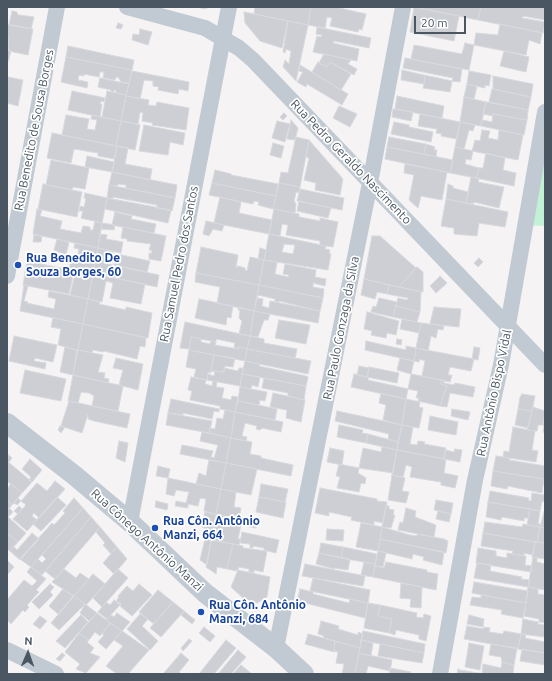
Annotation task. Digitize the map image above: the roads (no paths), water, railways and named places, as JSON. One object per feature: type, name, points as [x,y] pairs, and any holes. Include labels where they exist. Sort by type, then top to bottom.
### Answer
[{"type":"street","name":"Rua Benedito de Sousa Borges","points":[[7,276],[57,7]]},
{"type":"street","name":"Rua Pedro Geraldo Nascimento","points":[[127,7],[205,28],[223,38],[253,60],[545,365]]},
{"type":"street","name":"Rua Samuel Pedro dos Santos","points":[[130,522],[229,7]]},
{"type":"street","name":"Rua Paulo Gonzaga da Silva","points":[[276,648],[370,183],[403,7]]},
{"type":"street","name":"Rua Antônio Bispo Vidal","points":[[440,674],[475,480],[508,325],[545,112]]},
{"type":"street","name":"Rua Cônego Antônio Manzi","points":[[10,430],[130,522],[205,593],[276,648],[304,674]]},
{"type":"street","points":[[7,650],[56,674]]},
{"type":"place","name":"Rua Benedito De Souza Borges, 60","points":[[18,265]]},
{"type":"place","name":"Rua Côn. Antônio Manzi, 664","points":[[155,528]]},
{"type":"place","name":"Rua Côn. Antônio Manzi, 684","points":[[201,612]]}]
